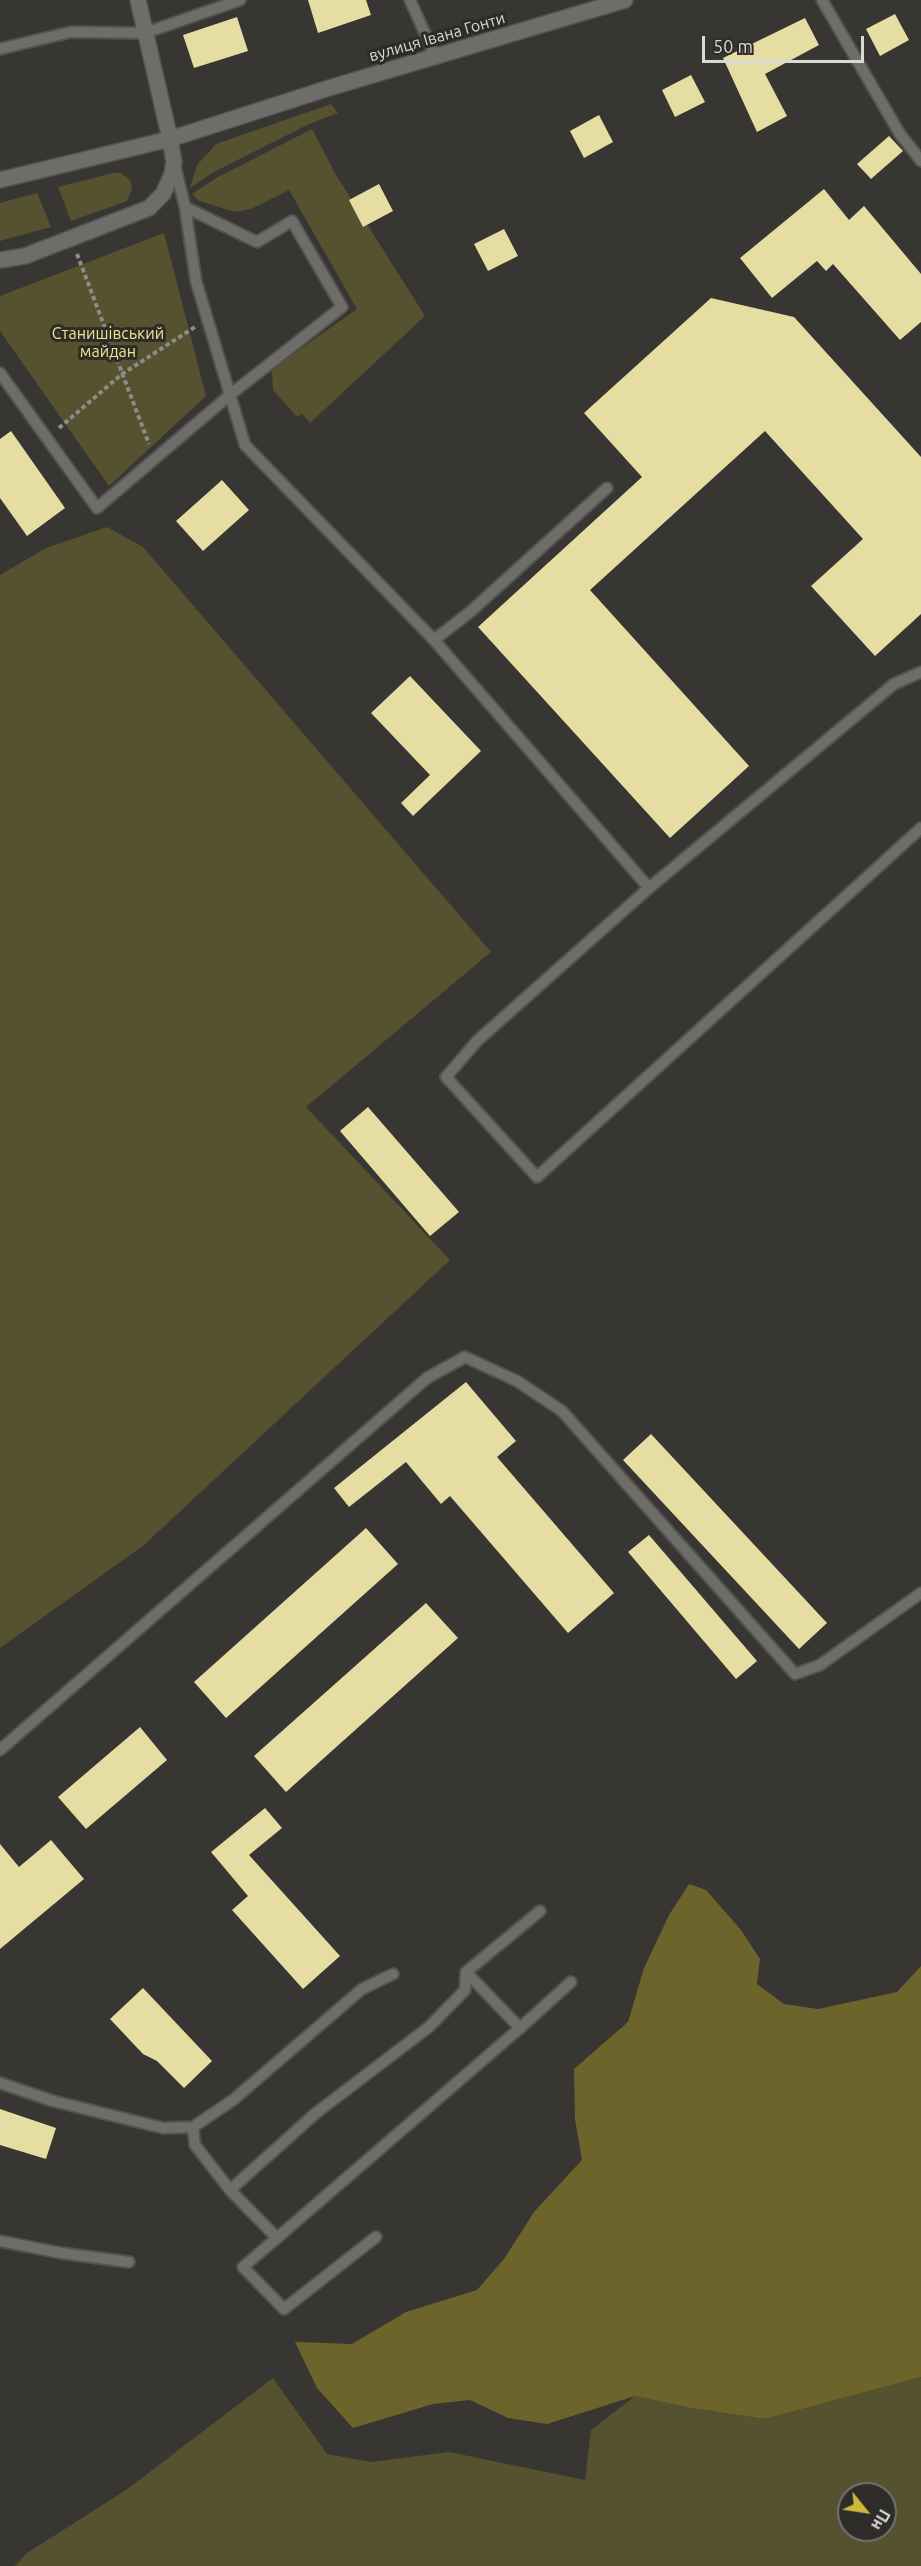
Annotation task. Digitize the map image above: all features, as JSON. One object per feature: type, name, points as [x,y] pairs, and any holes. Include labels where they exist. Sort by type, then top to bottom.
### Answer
[{"type":"street","points":[[0,260],[25,256],[72,240],[148,208],[163,194],[172,174],[174,162],[164,104],[138,0]]},
{"type":"street","name":"вулиця Івана Гонти","points":[[170,139],[329,88],[625,0]]},
{"type":"street","points":[[0,180],[170,139]]},
{"type":"lane","points":[[0,50],[70,32],[145,33],[240,0]]},
{"type":"lane","points":[[410,0],[435,56]]},
{"type":"lane","points":[[822,0],[900,134],[921,162]]},
{"type":"lane","points":[[174,162],[185,207],[196,281],[245,445],[434,640],[649,888]]},
{"type":"lane","points":[[0,373],[97,508],[231,394],[342,307],[292,221],[257,242],[185,207]]},
{"type":"lane","points":[[434,640],[470,612],[607,488]]},
{"type":"lane","points":[[921,672],[894,684],[649,888],[477,1041],[446,1077],[537,1177],[921,828]]},
{"type":"lane","points":[[0,1750],[427,1378],[465,1357],[517,1381],[562,1412],[795,1674],[820,1665],[921,1593]]},
{"type":"lane","points":[[230,2190],[316,2114],[429,2026],[465,1990],[466,1972],[540,1911]]},
{"type":"lane","points":[[466,1972],[520,2028]]},
{"type":"lane","points":[[0,2083],[53,2101],[163,2128],[194,2127],[233,2100],[362,1989],[393,1974]]},
{"type":"lane","points":[[376,2237],[284,2309],[243,2267],[571,1982]]},
{"type":"lane","points":[[194,2127],[195,2145],[230,2190],[277,2238]]},
{"type":"lane","points":[[0,2241],[61,2253],[129,2262]]},
{"type":"path","points":[[72,240],[155,459]]},
{"type":"path","points":[[47,439],[122,374],[208,319]]},
{"type":"green space","points":[[331,104],[338,113],[309,124],[212,173],[190,188],[197,165],[216,144]]},
{"type":"green space","points":[[312,129],[336,175],[425,316],[310,423],[302,414],[297,417],[273,390],[272,369],[357,309],[289,190],[251,209],[235,212],[199,201],[192,194],[216,178]]},
{"type":"green space","points":[[121,173],[131,181],[132,189],[127,201],[71,221],[58,187]]},
{"type":"green space","points":[[37,193],[51,227],[0,241],[0,203]]},
{"type":"green space","name":"Станишівський майдан","points":[[164,233],[206,396],[109,486],[0,331],[0,296]]},
{"type":"green space","points":[[107,527],[143,547],[491,952],[306,1107],[450,1260],[144,1545],[0,1648],[0,575],[46,548]]},
{"type":"green space","points":[[921,2377],[921,2566],[15,2566],[27,2553],[126,2490],[273,2378],[327,2454],[371,2462],[449,2452],[585,2480],[591,2430],[635,2396],[691,2408],[765,2419]]},
{"type":"shaded area","points":[[689,1884],[706,1890],[741,1930],[760,1959],[757,1984],[784,2004],[818,2009],[897,1992],[921,1966],[921,2377],[765,2419],[691,2408],[635,2396],[547,2424],[508,2418],[470,2400],[433,2404],[353,2428],[317,2388],[295,2342],[352,2344],[406,2312],[477,2290],[504,2259],[534,2212],[582,2160],[575,2119],[574,2069],[628,2022],[644,1968],[669,1915]]},
{"type":"building","points":[[308,0],[366,0],[371,15],[318,33]]},
{"type":"building","points":[[895,14],[909,40],[880,56],[866,29]]},
{"type":"building","points":[[237,17],[248,51],[194,68],[183,35]]},
{"type":"building","points":[[805,18],[819,45],[765,74],[787,116],[757,132],[723,58]]},
{"type":"building","points":[[691,75],[705,102],[675,117],[662,90]]},
{"type":"building","points":[[599,115],[613,142],[584,158],[570,131]]},
{"type":"building","points":[[889,136],[903,151],[871,179],[857,164]]},
{"type":"building","points":[[379,184],[393,211],[363,227],[349,200]]},
{"type":"building","points":[[824,189],[849,220],[864,206],[921,274],[921,322],[900,340],[833,264],[826,271],[817,261],[772,298],[740,258]]},
{"type":"building","points":[[504,229],[518,256],[488,271],[474,244]]},
{"type":"building","points":[[711,298],[794,317],[921,457],[921,614],[875,656],[811,586],[863,539],[765,431],[590,590],[749,766],[670,838],[478,627],[642,477],[584,413]]},
{"type":"building","points":[[11,431],[65,508],[27,536],[0,498],[0,439]]},
{"type":"building","points":[[222,480],[249,510],[203,551],[176,521]]},
{"type":"building","points":[[410,676],[481,751],[413,816],[401,803],[430,775],[371,713]]},
{"type":"building","points":[[368,1107],[459,1212],[430,1236],[340,1131]]},
{"type":"building","points":[[466,1382],[516,1441],[497,1457],[614,1593],[568,1633],[450,1496],[441,1504],[406,1462],[349,1507],[334,1488]]},
{"type":"building","points":[[651,1434],[827,1623],[799,1649],[623,1460]]},
{"type":"building","points":[[366,1528],[398,1564],[226,1718],[194,1682]]},
{"type":"building","points":[[649,1535],[757,1661],[736,1679],[628,1552]]},
{"type":"building","points":[[426,1603],[458,1638],[286,1792],[254,1756]]},
{"type":"building","points":[[140,1727],[167,1760],[86,1829],[58,1797]]},
{"type":"building","points":[[265,1808],[282,1828],[249,1855],[340,1956],[303,1989],[232,1910],[248,1896],[211,1852]]},
{"type":"building","points":[[51,1840],[84,1879],[0,1949],[0,1844],[19,1867]]},
{"type":"building","points":[[143,1988],[212,2061],[184,2088],[157,2061],[143,2054],[110,2019]]},
{"type":"building","points":[[0,2109],[56,2128],[46,2159],[0,2145]]}]
